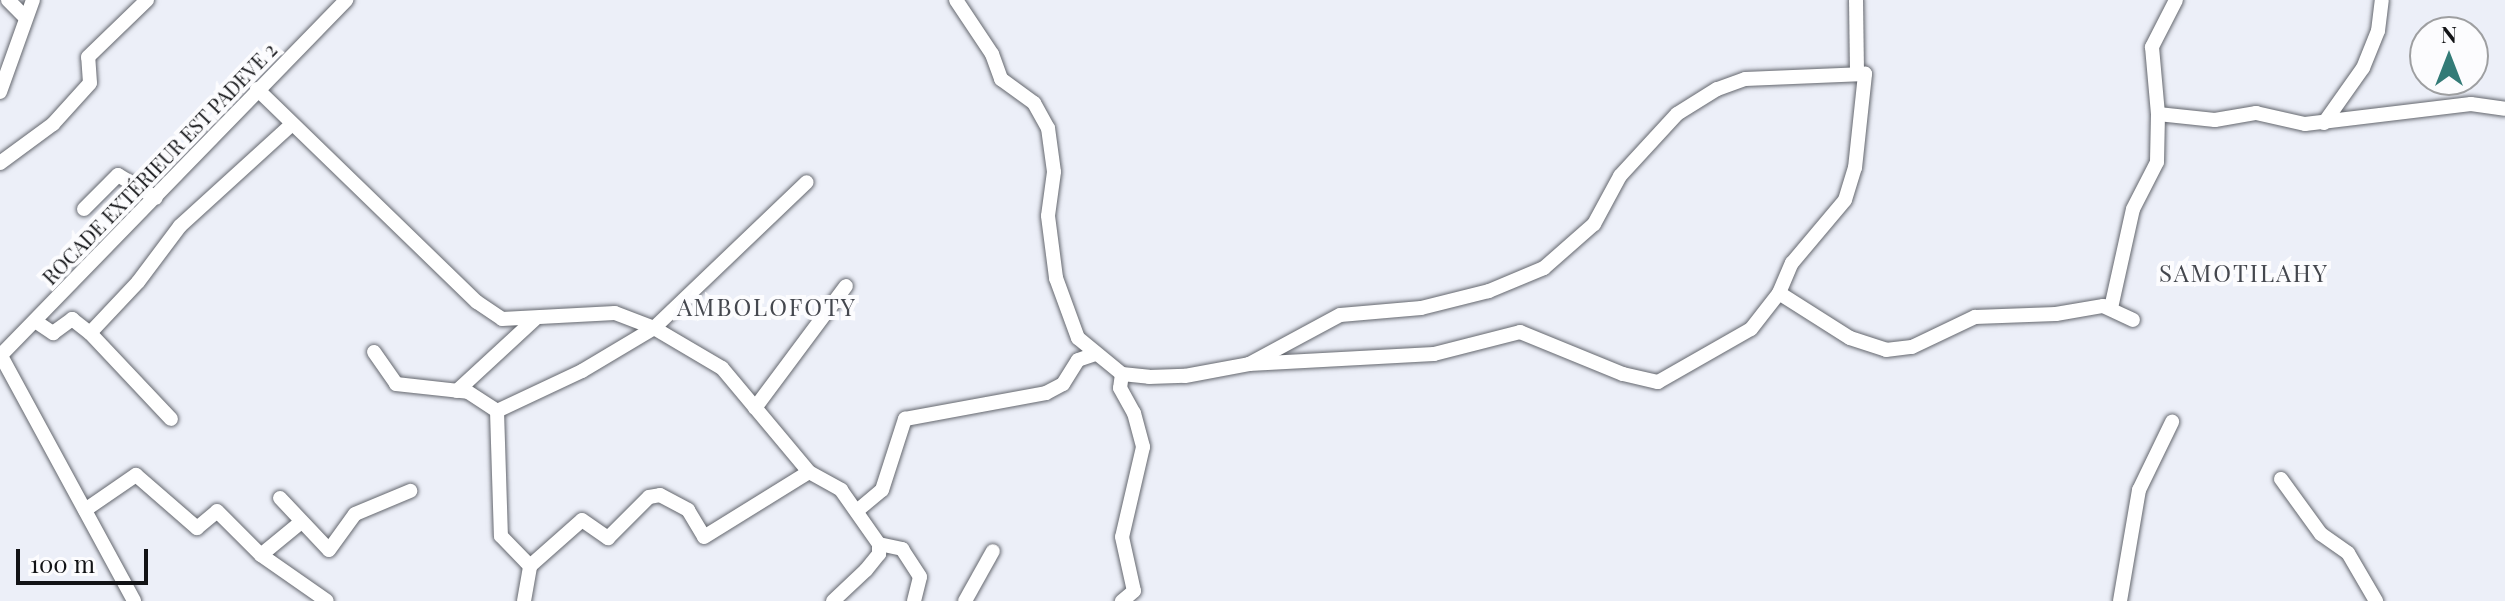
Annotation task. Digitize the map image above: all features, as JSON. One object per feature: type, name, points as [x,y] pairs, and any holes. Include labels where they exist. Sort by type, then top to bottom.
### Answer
[{"type":"street","points":[[8,0],[26,18]]},
{"type":"street","points":[[0,92],[33,0]]},
{"type":"street","points":[[0,163],[62,114],[90,83],[88,57],[147,0]]},
{"type":"street","name":"ROCADE EXTÉRIEUR EST PADEVE 2","points":[[1,354],[346,0]]},
{"type":"street","points":[[956,0],[992,54],[1001,79],[1034,103],[1048,128],[1054,172],[1048,216],[1056,278],[1078,338],[1122,374],[1185,376],[1249,364],[1434,354],[1520,332],[1623,374],[1658,382],[1737,340],[1779,293],[1792,263],[1845,200],[1855,168],[1865,74],[1745,79],[1717,89],[1677,114],[1620,176],[1594,224],[1544,268],[1489,291],[1421,308],[1340,315],[1249,364]]},
{"type":"street","points":[[1856,0],[1857,72]]},
{"type":"street","points":[[2111,308],[2133,209],[2157,162],[2158,114],[2152,47],[2176,0]]},
{"type":"street","points":[[2324,123],[2363,68],[2383,10],[2382,0]]},
{"type":"street","points":[[257,89],[477,302],[502,319],[615,313],[654,328],[722,368],[809,472],[829,480],[858,510],[879,544]]},
{"type":"street","points":[[2158,114],[2215,120],[2256,113],[2286,122],[2324,123],[2471,104],[2505,109]]},
{"type":"street","points":[[90,333],[180,226],[292,124]]},
{"type":"street","points":[[84,209],[118,175],[156,198]]},
{"type":"street","points":[[497,411],[582,371],[654,328],[807,182]]},
{"type":"street","points":[[755,408],[846,286]]},
{"type":"street","points":[[1779,293],[1850,338],[1886,350],[1912,347],[1975,317],[2111,308],[2133,320]]},
{"type":"street","points":[[35,321],[53,333],[72,319],[90,333],[171,419]]},
{"type":"street","points":[[457,391],[536,319]]},
{"type":"street","points":[[374,352],[396,384],[457,391],[497,411]]},
{"type":"street","points":[[1,354],[134,601]]},
{"type":"street","points":[[858,510],[882,490],[905,419],[1046,393],[1063,384],[1078,360],[1095,354]]},
{"type":"street","points":[[1122,374],[1120,388],[1134,413],[1143,447],[1122,537],[1134,591],[1122,601]]},
{"type":"street","points":[[497,411],[501,536],[530,566]]},
{"type":"street","points":[[2120,601],[2139,490],[2172,422]]},
{"type":"street","points":[[524,601],[530,566],[582,520],[608,538],[649,497],[670,496],[688,510],[704,537],[809,472]]},
{"type":"street","points":[[85,510],[136,475],[197,528],[217,511],[261,555],[327,601]]},
{"type":"street","points":[[2281,479],[2321,534],[2348,553],[2376,601]]},
{"type":"street","points":[[280,498],[300,523],[329,550],[355,514],[410,491]]},
{"type":"street","points":[[261,555],[300,523]]},
{"type":"street","points":[[833,601],[872,562],[879,544]]},
{"type":"street","points":[[879,544],[895,544],[918,570],[914,601]]},
{"type":"street","points":[[965,601],[993,551]]},
{"type":"district","name":"SAMOTILAHY","points":[[2244,273]]},
{"type":"district","name":"AMBOLOFOTY","points":[[767,307]]}]
